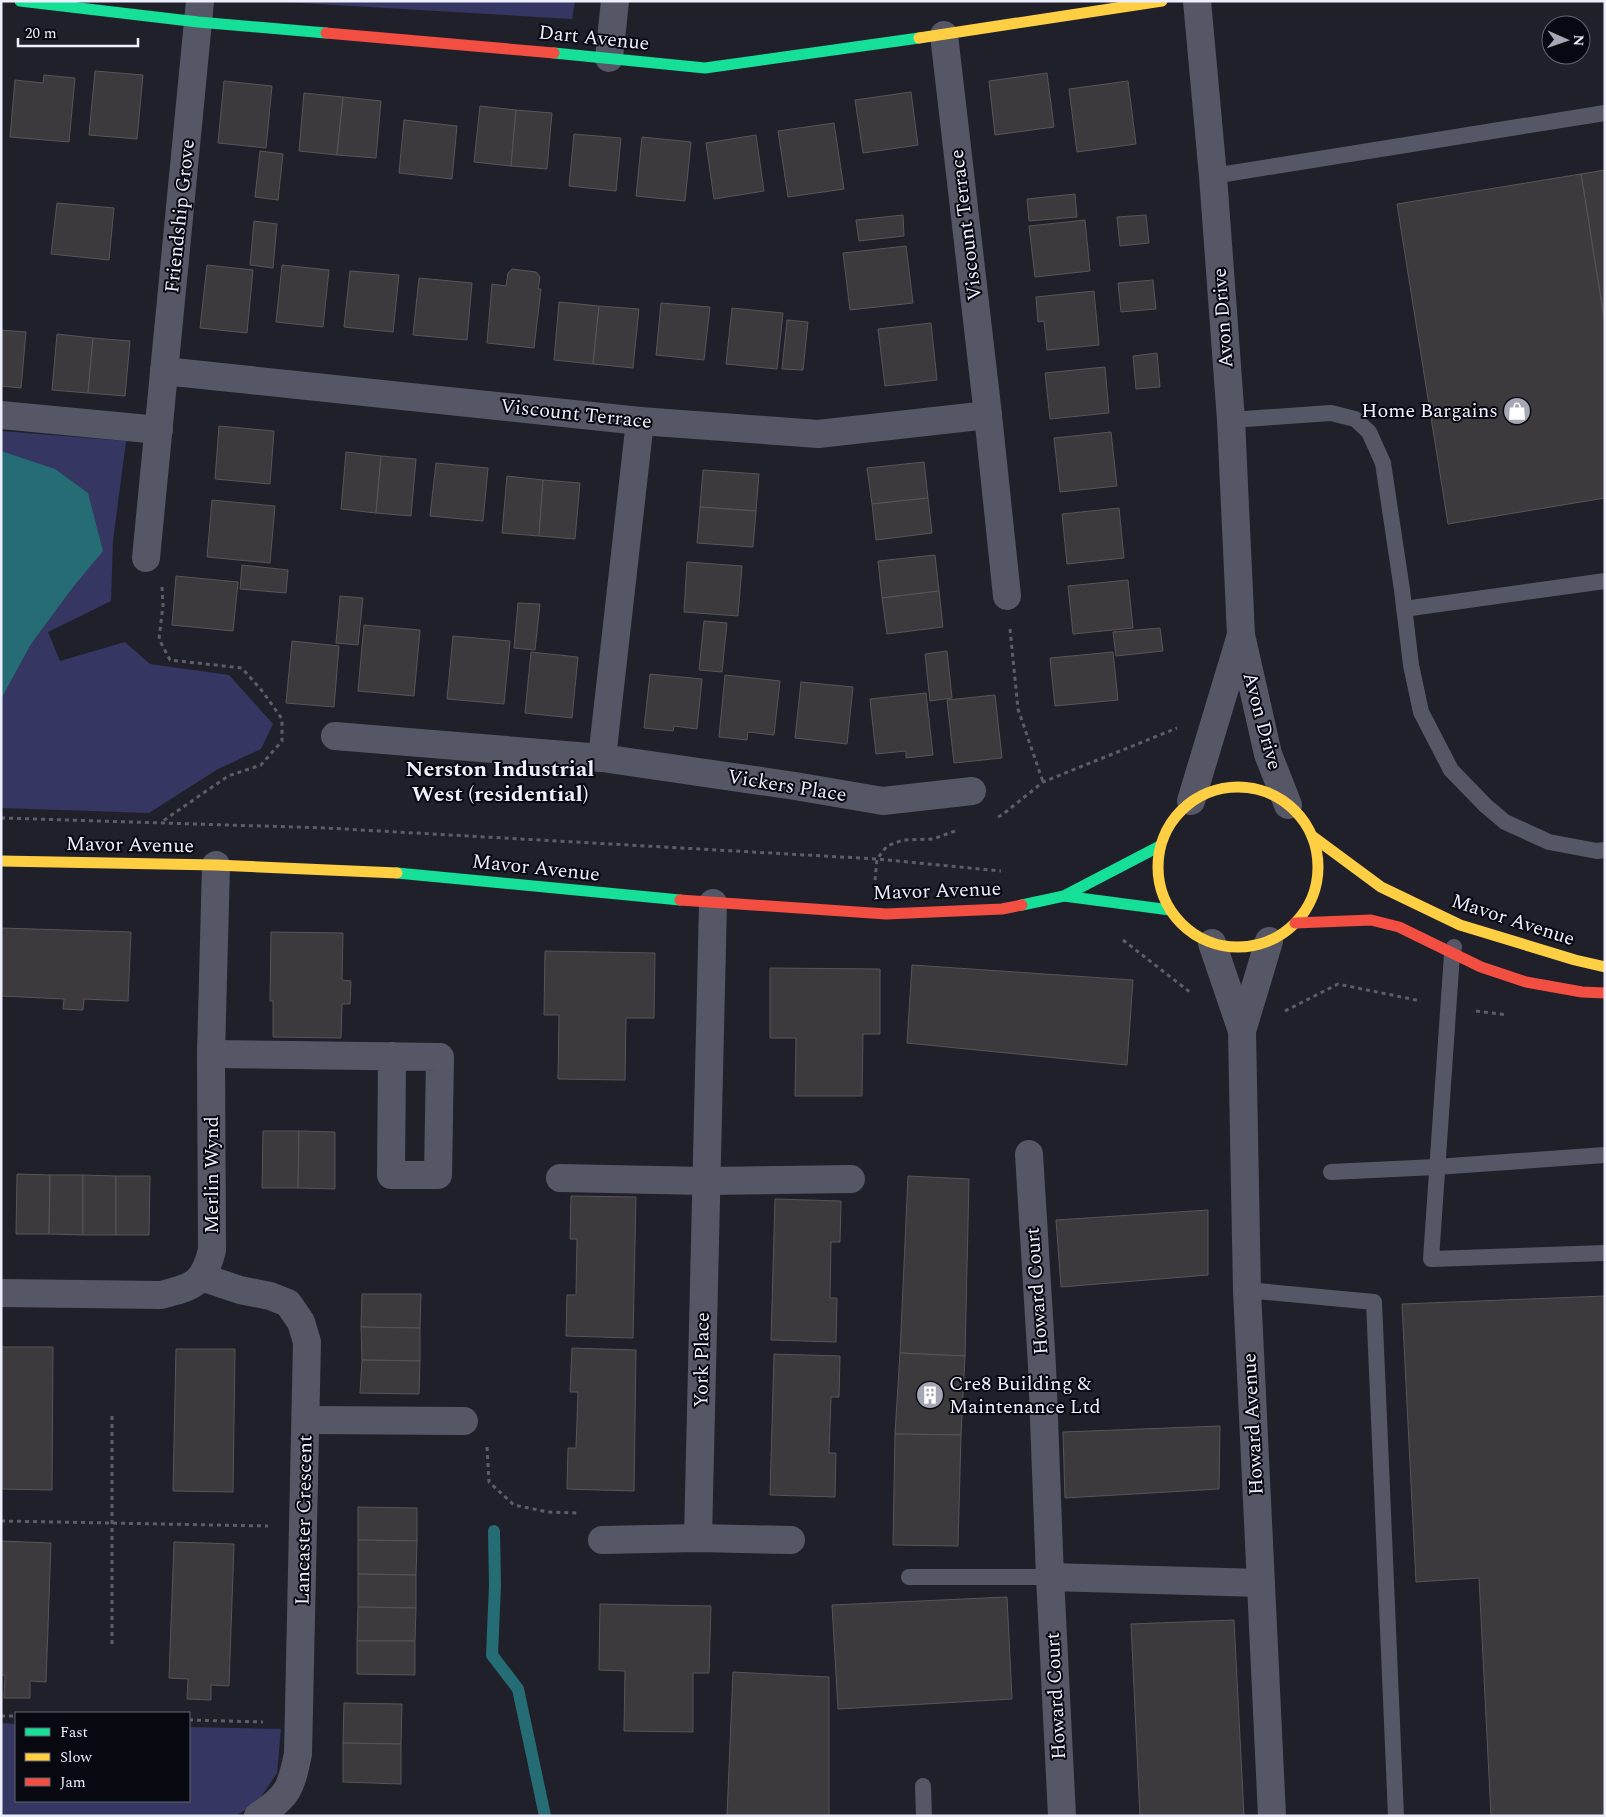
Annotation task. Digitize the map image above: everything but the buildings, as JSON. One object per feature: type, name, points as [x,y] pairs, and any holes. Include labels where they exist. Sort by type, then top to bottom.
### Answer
[{"type":"street","name":"Dart Avenue","points":[[20,1],[199,12],[705,68],[944,35],[1162,1]]},
{"type":"street","points":[[609,58],[615,1]]},
{"type":"street","name":"Avon Drive","points":[[1197,1],[1213,176],[1231,420],[1240,635],[1268,754],[1288,804]]},
{"type":"street","name":"Friendship Grove","points":[[146,558],[199,12]]},
{"type":"street","name":"Viscount Terrace","points":[[944,35],[1007,596]]},
{"type":"street","name":"Viscount Terrace","points":[[164,371],[640,421],[818,434],[988,415]]},
{"type":"street","points":[[1,415],[159,430]]},
{"type":"street","points":[[602,758],[640,421]]},
{"type":"street","name":"Avon Drive","points":[[1191,801],[1240,635]]},
{"type":"street","name":"Vickers Place","points":[[334,736],[602,758],[795,786],[883,801],[972,791]]},
{"type":"street","points":[[1241,787],[1266,792],[1288,804],[1302,819],[1312,836],[1318,858],[1316,882],[1309,904],[1295,923],[1282,934],[1269,941],[1250,946],[1230,947],[1212,943],[1188,930],[1170,910],[1161,890],[1158,868],[1160,846],[1172,821],[1191,801],[1215,790],[1241,787]]},
{"type":"street","name":"Mavor Avenue","points":[[1312,836],[1381,887],[1460,925],[1575,960],[1605,967]]},
{"type":"street","name":"Mavor Avenue","points":[[1,861],[216,865],[410,874],[713,903],[886,914],[1002,909],[1064,896],[1160,846]]},
{"type":"street","name":"Merlin Wynd","points":[[201,1277],[208,1269],[212,1250],[211,1054],[216,865]]},
{"type":"street","name":"Mavor Avenue","points":[[1064,896],[1170,910]]},
{"type":"street","name":"York Place","points":[[698,1538],[713,903]]},
{"type":"street","points":[[1295,923],[1371,920],[1399,927],[1481,967],[1526,982],[1582,992],[1605,993]]},
{"type":"street","name":"Howard Avenue","points":[[1242,1032],[1269,941]]},
{"type":"street","name":"Howard Avenue","points":[[1212,943],[1242,1032],[1247,1290],[1272,1816]]},
{"type":"street","points":[[211,1054],[392,1056]]},
{"type":"street","name":"Howard Court","points":[[1029,1154],[1042,1366],[1062,1816]]},
{"type":"street","points":[[560,1178],[706,1182],[851,1179]]},
{"type":"street","points":[[1,1293],[161,1295],[186,1289],[201,1277]]},
{"type":"street","name":"Lancaster Crescent","points":[[201,1277],[240,1290],[270,1296],[288,1303],[301,1322],[307,1342],[298,1754],[291,1783],[283,1798],[258,1816]]},
{"type":"street","points":[[306,1420],[464,1421]]},
{"type":"street","points":[[602,1540],[698,1538],[792,1540]]},
{"type":"street","points":[[1050,1577],[1261,1582]]},
{"type":"lane","points":[[1213,176],[1605,113]]},
{"type":"lane","points":[[1231,420],[1331,413],[1355,420],[1369,432],[1383,463],[1410,665],[1421,712],[1451,770],[1486,806],[1505,822],[1549,842],[1597,851],[1605,850]]},
{"type":"lane","points":[[1404,610],[1605,581]]},
{"type":"lane","points":[[1460,925],[1452,954],[1431,1259],[1605,1253]]},
{"type":"lane","points":[[1331,1172],[1436,1167],[1605,1155]]},
{"type":"lane","points":[[1247,1290],[1374,1302],[1396,1816]]},
{"type":"lane","points":[[909,1577],[1050,1577]]},
{"type":"lane","points":[[923,1786],[924,1816]]},
{"type":"path","points":[[146,558],[162,583],[164,605],[159,639],[170,660],[242,668],[263,692],[282,719],[282,741],[261,765],[228,776],[162,822],[162,864]]},
{"type":"path","points":[[1007,596],[1018,709],[1043,782]]},
{"type":"path","points":[[994,818],[1002,815],[1043,782],[1216,712]]},
{"type":"path","points":[[870,913],[877,859],[887,846],[903,840],[933,839],[961,829]]},
{"type":"path","points":[[112,1416],[112,1644]]},
{"type":"path","points":[[464,1421],[487,1432],[489,1482],[514,1504],[548,1512],[587,1513],[602,1540]]},
{"type":"path","points":[[1,1521],[304,1526]]},
{"type":"path","points":[[1,1716],[15,1716]]},
{"type":"path","points":[[190,1720],[299,1723]]},
{"type":"shaded area","points":[[266,1],[575,1],[572,19]]},
{"type":"shaded area","points":[[1,431],[126,441],[113,541],[111,601],[48,632],[60,661],[125,642],[150,664],[229,675],[273,724],[261,749],[218,769],[149,813],[1,808]]},
{"type":"shaded area","points":[[1,1723],[15,1724],[15,1802],[190,1802],[190,1727],[281,1729],[277,1773],[257,1803],[235,1816],[1,1816]]},
{"type":"water","points":[[1,451],[55,469],[88,493],[103,551],[73,587],[31,644],[1,699]]},
{"type":"waterway","points":[[494,1531],[495,1585],[492,1655],[518,1689],[545,1816]]},
{"type":"traffic: fast","points":[[20,1],[198,22],[326,33]]},
{"type":"traffic: fast","points":[[554,53],[705,68],[919,38]]},
{"type":"traffic: fast","points":[[1022,905],[1064,896],[1160,846]]},
{"type":"traffic: fast","points":[[397,873],[680,900]]},
{"type":"traffic: fast","points":[[1064,896],[1170,910]]},
{"type":"traffic: slow","points":[[919,38],[1162,1]]},
{"type":"traffic: slow","points":[[1238,787],[1268,793],[1288,805],[1300,817],[1312,837],[1318,867],[1312,897],[1300,917],[1288,929],[1268,941],[1238,947],[1208,941],[1188,929],[1176,917],[1164,897],[1158,867],[1164,837],[1176,817],[1188,805],[1208,793],[1238,787]]},
{"type":"traffic: slow","points":[[1312,836],[1381,887],[1460,925],[1575,960],[1605,967]]},
{"type":"traffic: slow","points":[[1,861],[216,865],[397,873]]},
{"type":"traffic: jam","points":[[326,33],[554,53]]},
{"type":"traffic: jam","points":[[680,900],[886,914],[1002,909],[1022,905]]},
{"type":"traffic: jam","points":[[1295,923],[1371,920],[1399,927],[1481,967],[1526,982],[1582,992],[1605,993]]},
{"type":"place","name":"Home Bargains","points":[[1517,411]]},
{"type":"place","name":"Cre8 Building & Maintenance Ltd","points":[[930,1395]]},
{"type":"district","name":"Nerston Industrial West (residential)","points":[[500,782]]}]
